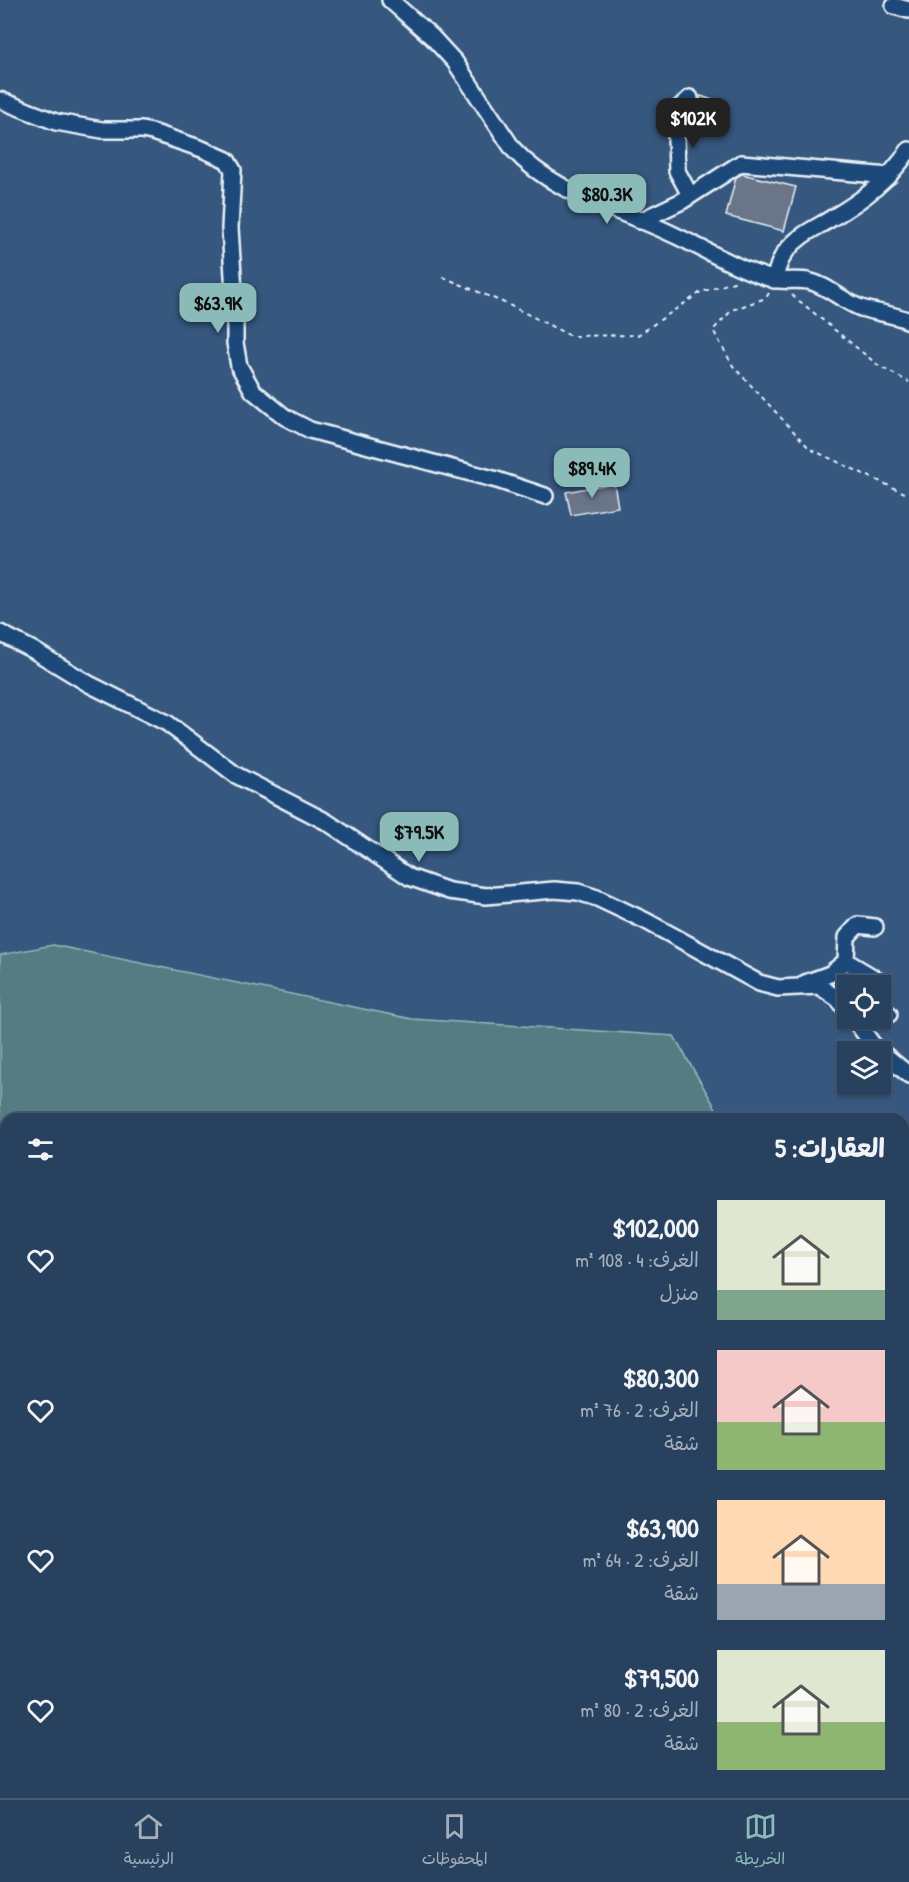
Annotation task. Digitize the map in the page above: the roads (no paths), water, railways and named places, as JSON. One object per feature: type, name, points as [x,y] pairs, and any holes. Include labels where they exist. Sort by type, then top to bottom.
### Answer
[{"type":"street","points":[[390,0],[432,37],[455,62],[502,134],[521,158],[539,172],[585,198],[671,233],[767,277],[806,280],[860,307],[909,321]]},
{"type":"street","points":[[690,98],[679,108],[676,136],[677,171],[690,195]]},
{"type":"street","points":[[0,100],[65,124],[102,130],[152,132],[223,157],[231,164],[233,170],[230,228],[235,343],[239,366],[253,391],[285,417],[310,430],[497,480],[545,496]]},
{"type":"street","points":[[767,277],[797,239],[866,196],[890,176],[909,150]]},
{"type":"street","points":[[640,220],[690,195],[741,163],[890,176]]},
{"type":"street","points":[[0,633],[89,684],[167,723],[236,775],[327,822],[409,877],[449,891],[486,896],[554,890],[578,892],[597,898],[635,916],[759,983],[778,988],[819,986],[837,998]]},
{"type":"street","points":[[797,986],[830,974],[846,961],[847,937],[858,925],[875,927]]},
{"type":"street","points":[[846,961],[869,975]]},
{"type":"street","points":[[861,1029],[874,1046],[909,1075]]}]
